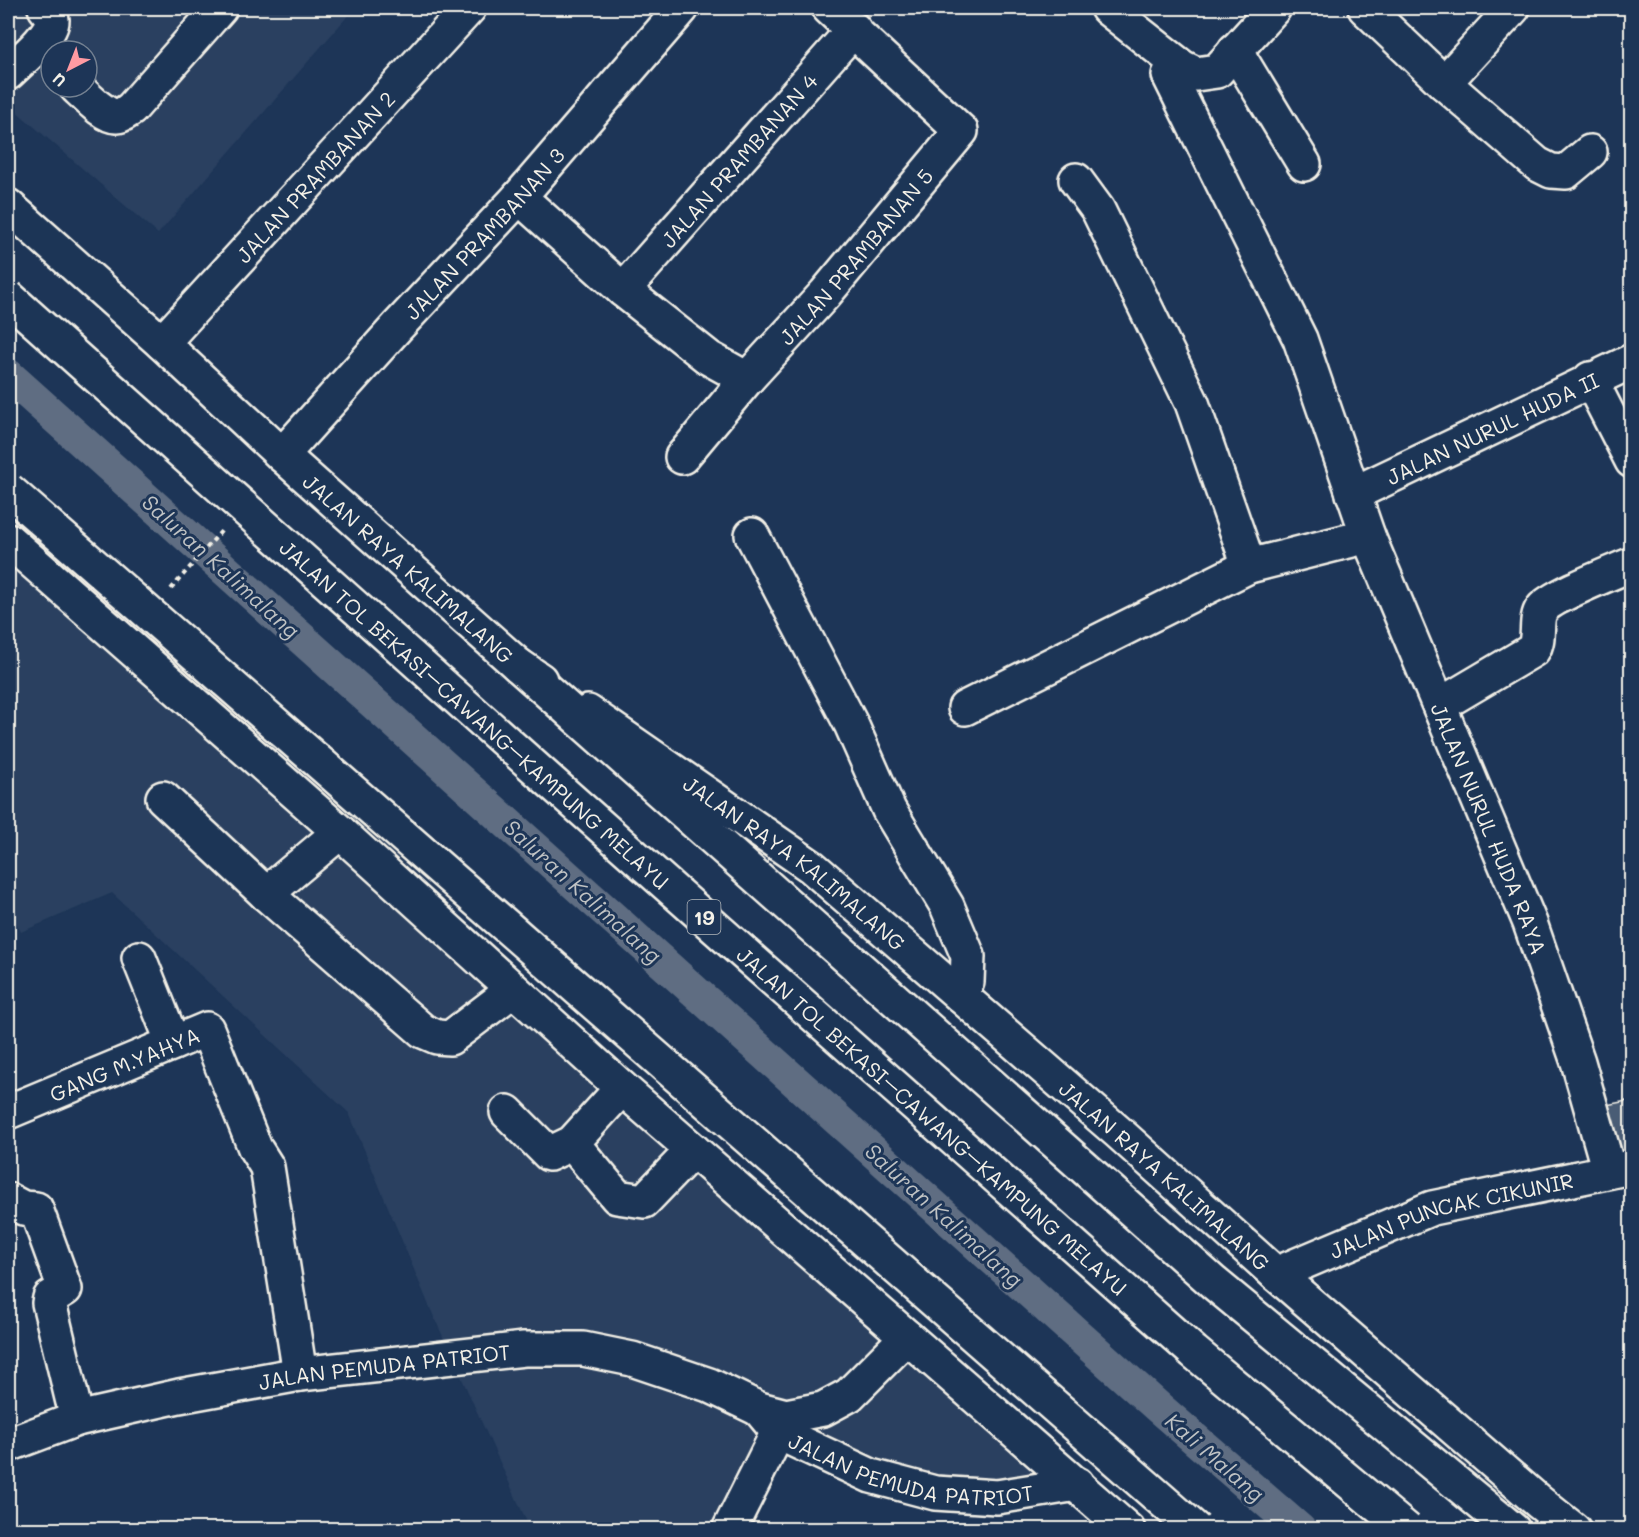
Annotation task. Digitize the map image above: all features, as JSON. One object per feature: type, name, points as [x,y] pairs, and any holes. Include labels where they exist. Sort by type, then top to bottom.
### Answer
[{"type":"main road","points":[[45,8],[52,20],[48,39]]},
{"type":"main road","points":[[90,99],[108,114],[123,115],[131,109],[220,8]]},
{"type":"main road","name":"JALAN PRAMBANAN 2","points":[[162,343],[469,8]]},
{"type":"main road","name":"JALAN PRAMBANAN 3","points":[[282,455],[397,327],[519,198],[682,8]]},
{"type":"main road","points":[[829,8],[854,29]]},
{"type":"main road","points":[[1107,8],[1182,67],[1196,74],[1226,61],[1274,8]]},
{"type":"main road","points":[[1365,8],[1444,83],[1537,164],[1551,171],[1566,172],[1590,152]]},
{"type":"main road","points":[[1444,83],[1513,8]]},
{"type":"main road","name":"JALAN PRAMBANAN 5","points":[[682,457],[747,379],[825,294],[961,131],[854,29]]},
{"type":"main road","name":"JALAN PRAMBANAN 4","points":[[623,290],[854,29]]},
{"type":"main road","points":[[8,73],[39,58]]},
{"type":"main road","points":[[1226,61],[1304,164]]},
{"type":"main road","name":"JALAN NURUL HUDA RAYA","points":[[1169,75],[1300,339],[1368,536],[1530,923],[1578,1062],[1620,1169]]},
{"type":"main road","points":[[1076,180],[1098,210],[1192,403],[1249,566]]},
{"type":"main road","points":[[519,198],[623,290],[710,358],[747,379]]},
{"type":"main road","name":"JALAN RAYA KALIMALANG","points":[[8,206],[518,665],[813,867],[1118,1132],[1276,1274],[1574,1530]]},
{"type":"main road","name":"JALAN TOL BEKASI–CAWANG–KAMPUNG MELAYU","points":[[8,297],[1194,1352],[1407,1530]]},
{"type":"main road","name":"JALAN NURUL HUDA II","points":[[1353,494],[1632,361]]},
{"type":"main road","points":[[1590,380],[1632,461]]},
{"type":"main road","points":[[8,490],[1196,1530]]},
{"type":"main road","points":[[752,535],[851,724],[889,810],[946,906],[968,956],[967,982],[961,996]]},
{"type":"main road","points":[[965,708],[1249,566],[1368,536]]},
{"type":"main road","points":[[8,540],[340,832],[622,1088],[1128,1530]]},
{"type":"main road","points":[[1440,705],[1533,650],[1536,645],[1541,610],[1547,605],[1567,593],[1632,564]]},
{"type":"main road","points":[[518,665],[1214,1283],[1512,1530]]},
{"type":"main road","points":[[163,798],[266,894],[423,1031],[437,1037],[450,1038],[513,990]]},
{"type":"main road","points":[[266,894],[340,832]]},
{"type":"main road","points":[[139,958],[173,1043]]},
{"type":"main road","name":"GANG M.YAHYA","points":[[8,1112],[207,1029],[255,1148],[267,1167],[300,1374]]},
{"type":"main road","points":[[507,1112],[549,1154],[572,1143],[622,1088]]},
{"type":"main road","points":[[572,1143],[617,1197],[644,1201],[693,1150]]},
{"type":"main road","name":"JALAN PUNCAK CIKUNIR","points":[[1276,1274],[1432,1208],[1620,1169]]},
{"type":"main road","points":[[8,1200],[23,1208],[36,1209],[65,1289],[50,1298],[49,1303],[77,1419]]},
{"type":"main road","name":"JALAN PEMUDA PATRIOT","points":[[774,1419],[822,1409],[849,1395],[907,1337]]},
{"type":"main road","name":"JALAN PEMUDA PATRIOT","points":[[8,1445],[77,1419],[179,1396],[300,1374],[524,1349],[583,1349],[632,1359],[709,1385],[774,1419],[871,1476],[934,1493],[997,1497],[1077,1484]]},
{"type":"main road","points":[[729,1530],[774,1419]]},
{"type":"path","points":[[170,589],[227,524]]},
{"type":"shaded area","points":[[8,8],[350,8],[352,11],[158,234],[8,104]]},
{"type":"shaded area","points":[[8,540],[1077,1484],[997,1497],[779,1433],[729,1529],[529,1529],[430,1308],[349,1113],[112,893],[21,932],[8,909]]},
{"type":"building","points":[[1632,1100],[1632,1156],[1611,1157],[1601,1106]]},
{"type":"waterway","name":"Saluran Kalimalang","points":[[8,375],[1158,1407],[1300,1530]]},
{"type":"water label","name":"Kali Malang","points":[[1215,1457]]}]
